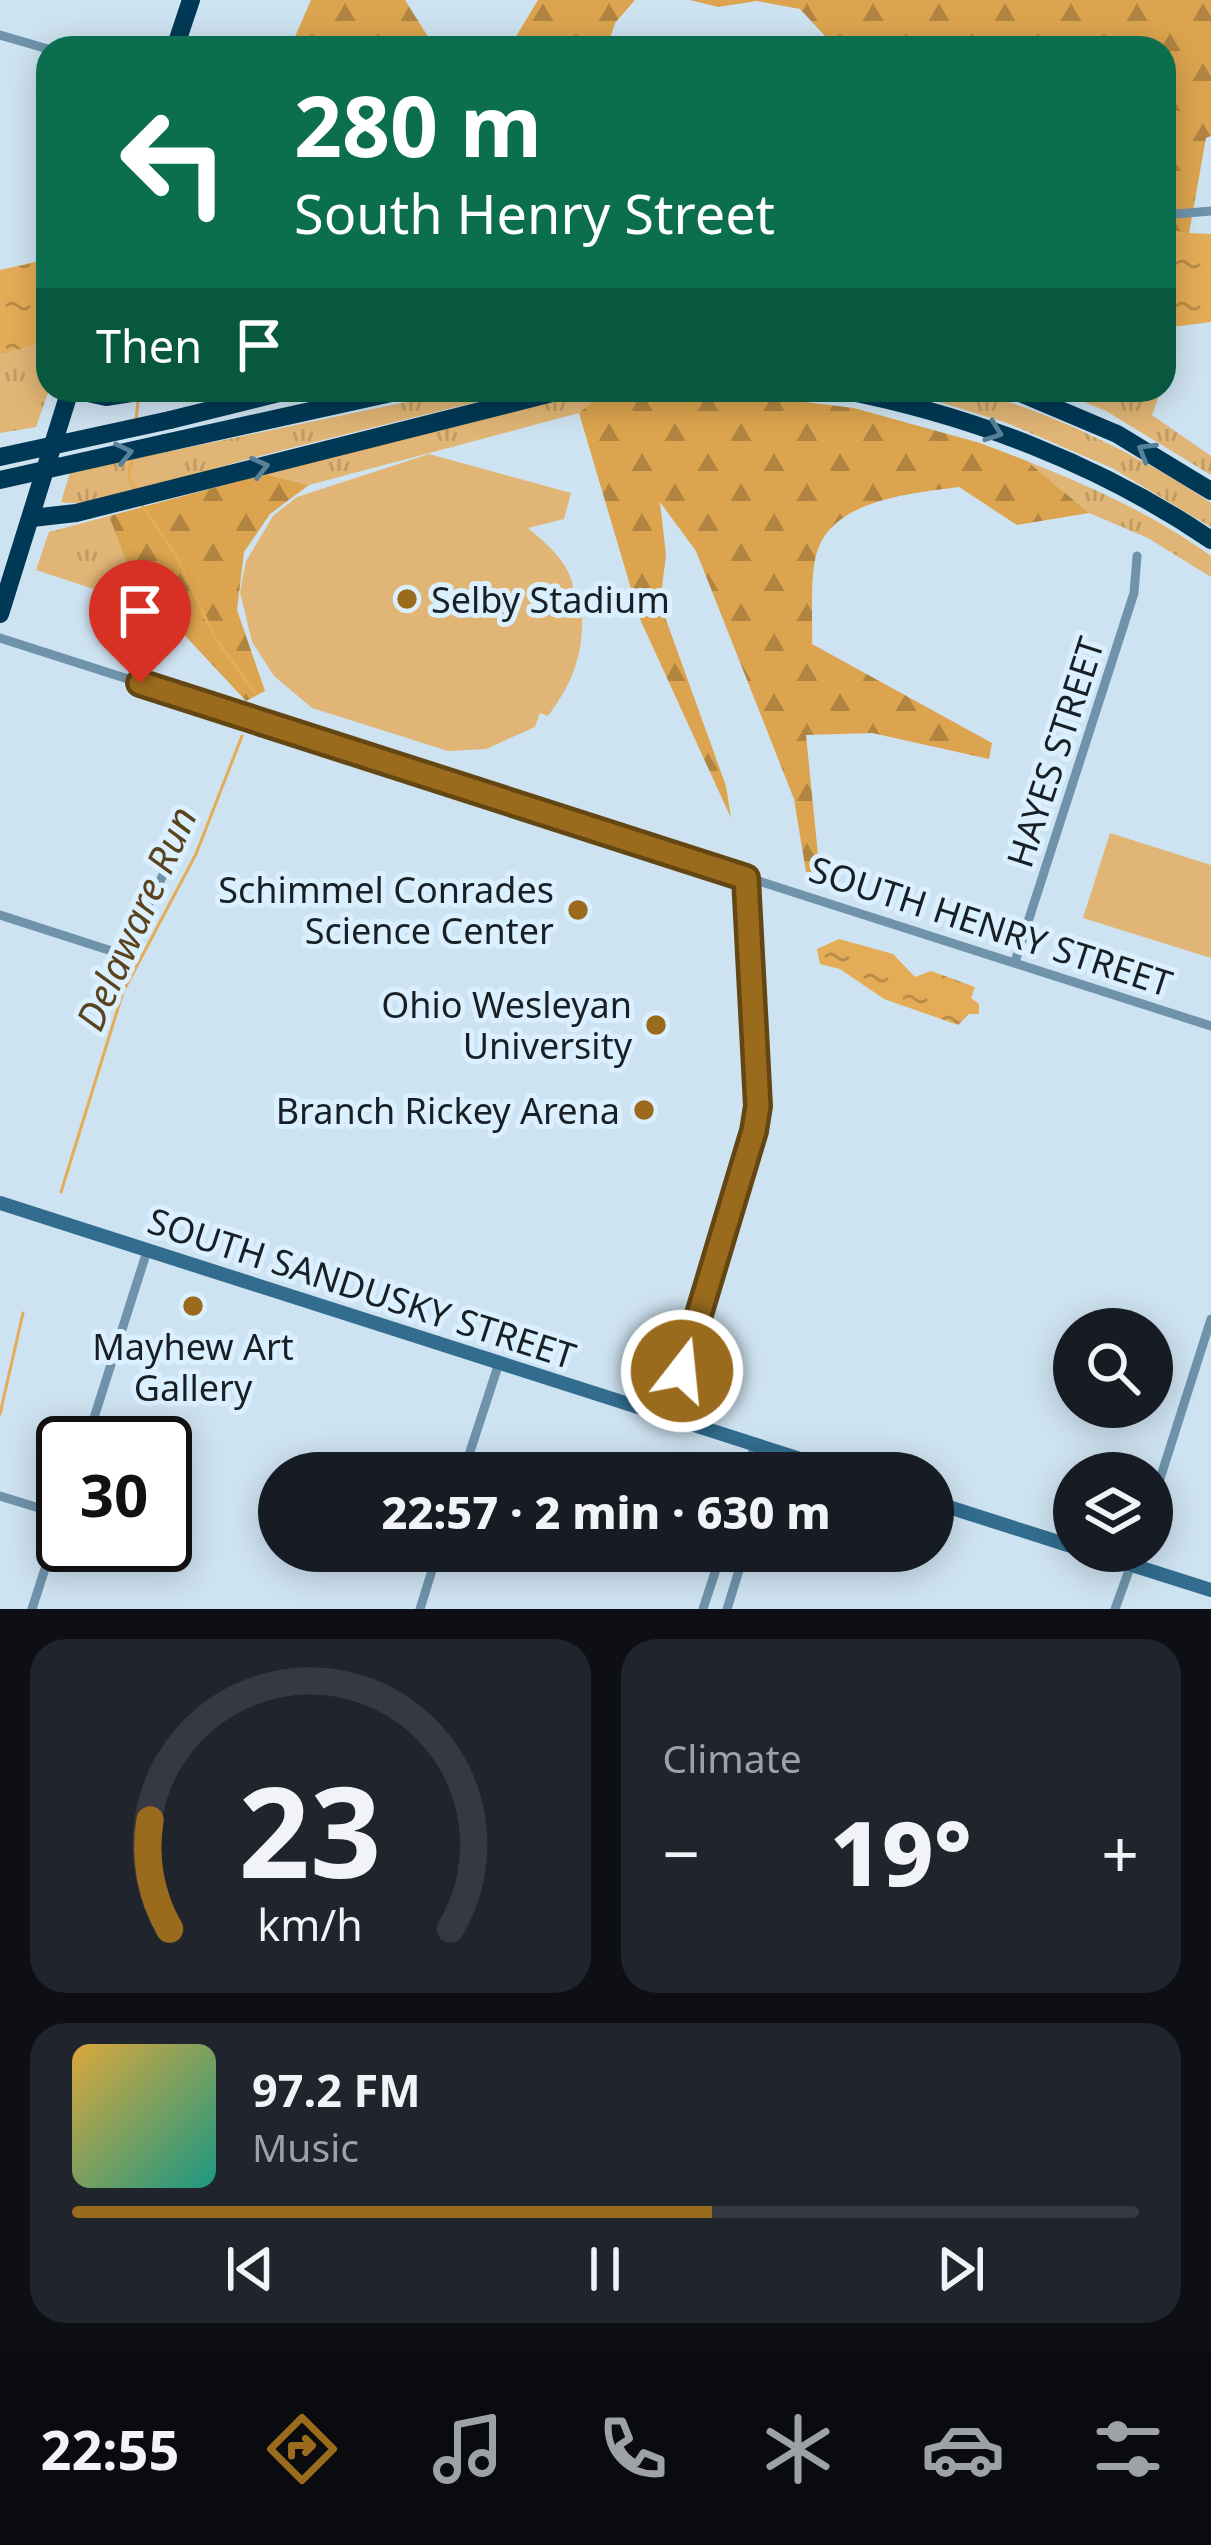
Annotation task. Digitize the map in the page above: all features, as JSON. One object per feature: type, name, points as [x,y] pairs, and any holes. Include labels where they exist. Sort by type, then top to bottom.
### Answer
[{"type":"highway","points":[[179,36],[191,0]]},
{"type":"highway","points":[[0,614],[68,402]]},
{"type":"highway","points":[[0,457],[243,402]]},
{"type":"highway","points":[[0,480],[351,402]]},
{"type":"highway","points":[[32,518],[76,513],[516,402]]},
{"type":"highway","points":[[889,402],[964,421],[1060,458],[1131,492],[1211,541]]},
{"type":"highway","points":[[1041,402],[1117,434],[1211,491]]},
{"type":"street","points":[[0,35],[36,46]]},
{"type":"street","points":[[1176,214],[1211,211]]},
{"type":"street","name":"HAYES STREET","points":[[1016,962],[1134,593],[1137,556]]},
{"type":"street","name":"SOUTH HENRY STREET","points":[[0,638],[1211,1025]]},
{"type":"street","points":[[0,915],[124,956],[179,840]]},
{"type":"street","points":[[668,1417],[756,1118],[757,1051],[746,878]]},
{"type":"street","name":"SOUTH SANDUSKY STREET","points":[[0,1204],[780,1452]]},
{"type":"street","points":[[95,1416],[148,1251]]},
{"type":"street","points":[[1169,1452],[1211,1319]]},
{"type":"street","points":[[470,1452],[499,1363]]},
{"type":"street","points":[[753,1452],[755,1445]]},
{"type":"street","points":[[0,1496],[36,1506]]},
{"type":"street","points":[[954,1509],[1053,1539]]},
{"type":"street","points":[[32,1609],[44,1572]]},
{"type":"street","points":[[420,1609],[431,1572]]},
{"type":"street","points":[[703,1609],[715,1572]]},
{"type":"street","points":[[727,1609],[738,1572]]},
{"type":"street","points":[[1115,1609],[1129,1572]]},
{"type":"street","points":[[1168,1572],[1211,1590]]},
{"type":"green space","points":[[311,0],[405,0],[428,36],[295,36]]},
{"type":"green space","points":[[538,0],[635,0],[615,23],[611,36],[516,36]]},
{"type":"green space","points":[[690,0],[1211,0],[1211,136],[1206,138],[1189,233],[1176,232],[1176,36],[825,36],[800,9],[757,1],[718,7]]},
{"type":"green space","points":[[36,344],[36,402],[45,402],[36,427],[0,433],[0,355]]},
{"type":"green space","points":[[406,402],[479,402],[101,501],[61,502],[70,472]]},
{"type":"green space","points":[[550,402],[592,402],[579,413],[309,485],[265,474]]},
{"type":"green space","points":[[592,402],[805,402],[854,408],[1027,461],[1089,513],[1017,525],[959,487],[941,489],[859,509],[827,532],[818,549],[812,583],[812,644],[992,743],[989,759],[872,733],[806,735],[820,875],[806,872],[794,799],[696,551],[660,502],[666,555],[660,603],[726,786],[731,818],[640,619],[579,413]]},
{"type":"green space","points":[[940,402],[1007,402],[1059,421],[1126,453],[1211,503],[1211,527],[1112,468],[1007,423]]},
{"type":"green space","points":[[1084,402],[1157,402],[1152,415],[1211,456],[1211,475]]},
{"type":"green space","name":"Selby Stadium","points":[[429,454],[571,493],[564,519],[528,528],[562,562],[572,583],[572,606],[582,609],[576,666],[548,716],[540,713],[535,727],[486,749],[448,751],[312,708],[274,676],[252,642],[240,592],[246,561],[273,516],[297,497]]},
{"type":"green space","points":[[1027,461],[1122,503],[1189,541],[1211,556],[1211,577],[1148,538],[1089,513]]},
{"type":"green space","points":[[265,474],[309,485],[270,514],[244,552],[237,610],[265,691],[246,701],[133,580],[109,516]]},
{"type":"green space","points":[[109,516],[133,580],[112,595],[36,570],[49,532]]},
{"type":"green space","points":[[1110,833],[1211,865],[1211,958],[1083,918]]},
{"type":"water","points":[[1176,233],[1211,234],[1211,322],[1176,326]]},
{"type":"water","points":[[36,262],[36,344],[0,355],[0,270]]},
{"type":"water","points":[[839,939],[893,954],[915,977],[931,971],[975,987],[971,998],[979,1004],[979,1014],[969,1014],[958,1025],[884,999],[840,969],[820,964],[817,949]]},
{"type":"waterway","name":"Delaware Run","points":[[136,421],[138,402]]},
{"type":"waterway","name":"Delaware Run","points":[[131,461],[129,477],[136,491]]},
{"type":"waterway","name":"Delaware Run","points":[[142,505],[176,555],[215,638],[255,693]]},
{"type":"waterway","name":"Delaware Run","points":[[61,1192],[123,992],[196,854],[242,736]]},
{"type":"waterway","name":"Delaware Run","points":[[0,1414],[23,1313]]},
{"type":"place","name":"Selby Stadium","points":[[407,599]]},
{"type":"place","name":"Schimmel Conrades Science Center","points":[[578,910]]},
{"type":"place","name":"Ohio Wesleyan University","points":[[656,1025]]},
{"type":"place","name":"Branch Rickey Arena","points":[[644,1110]]},
{"type":"place","name":"Mayhew Art Gallery","points":[[193,1306]]},
{"type":"route","points":[[140,683],[746,878],[758,1106],[682,1371]]}]
